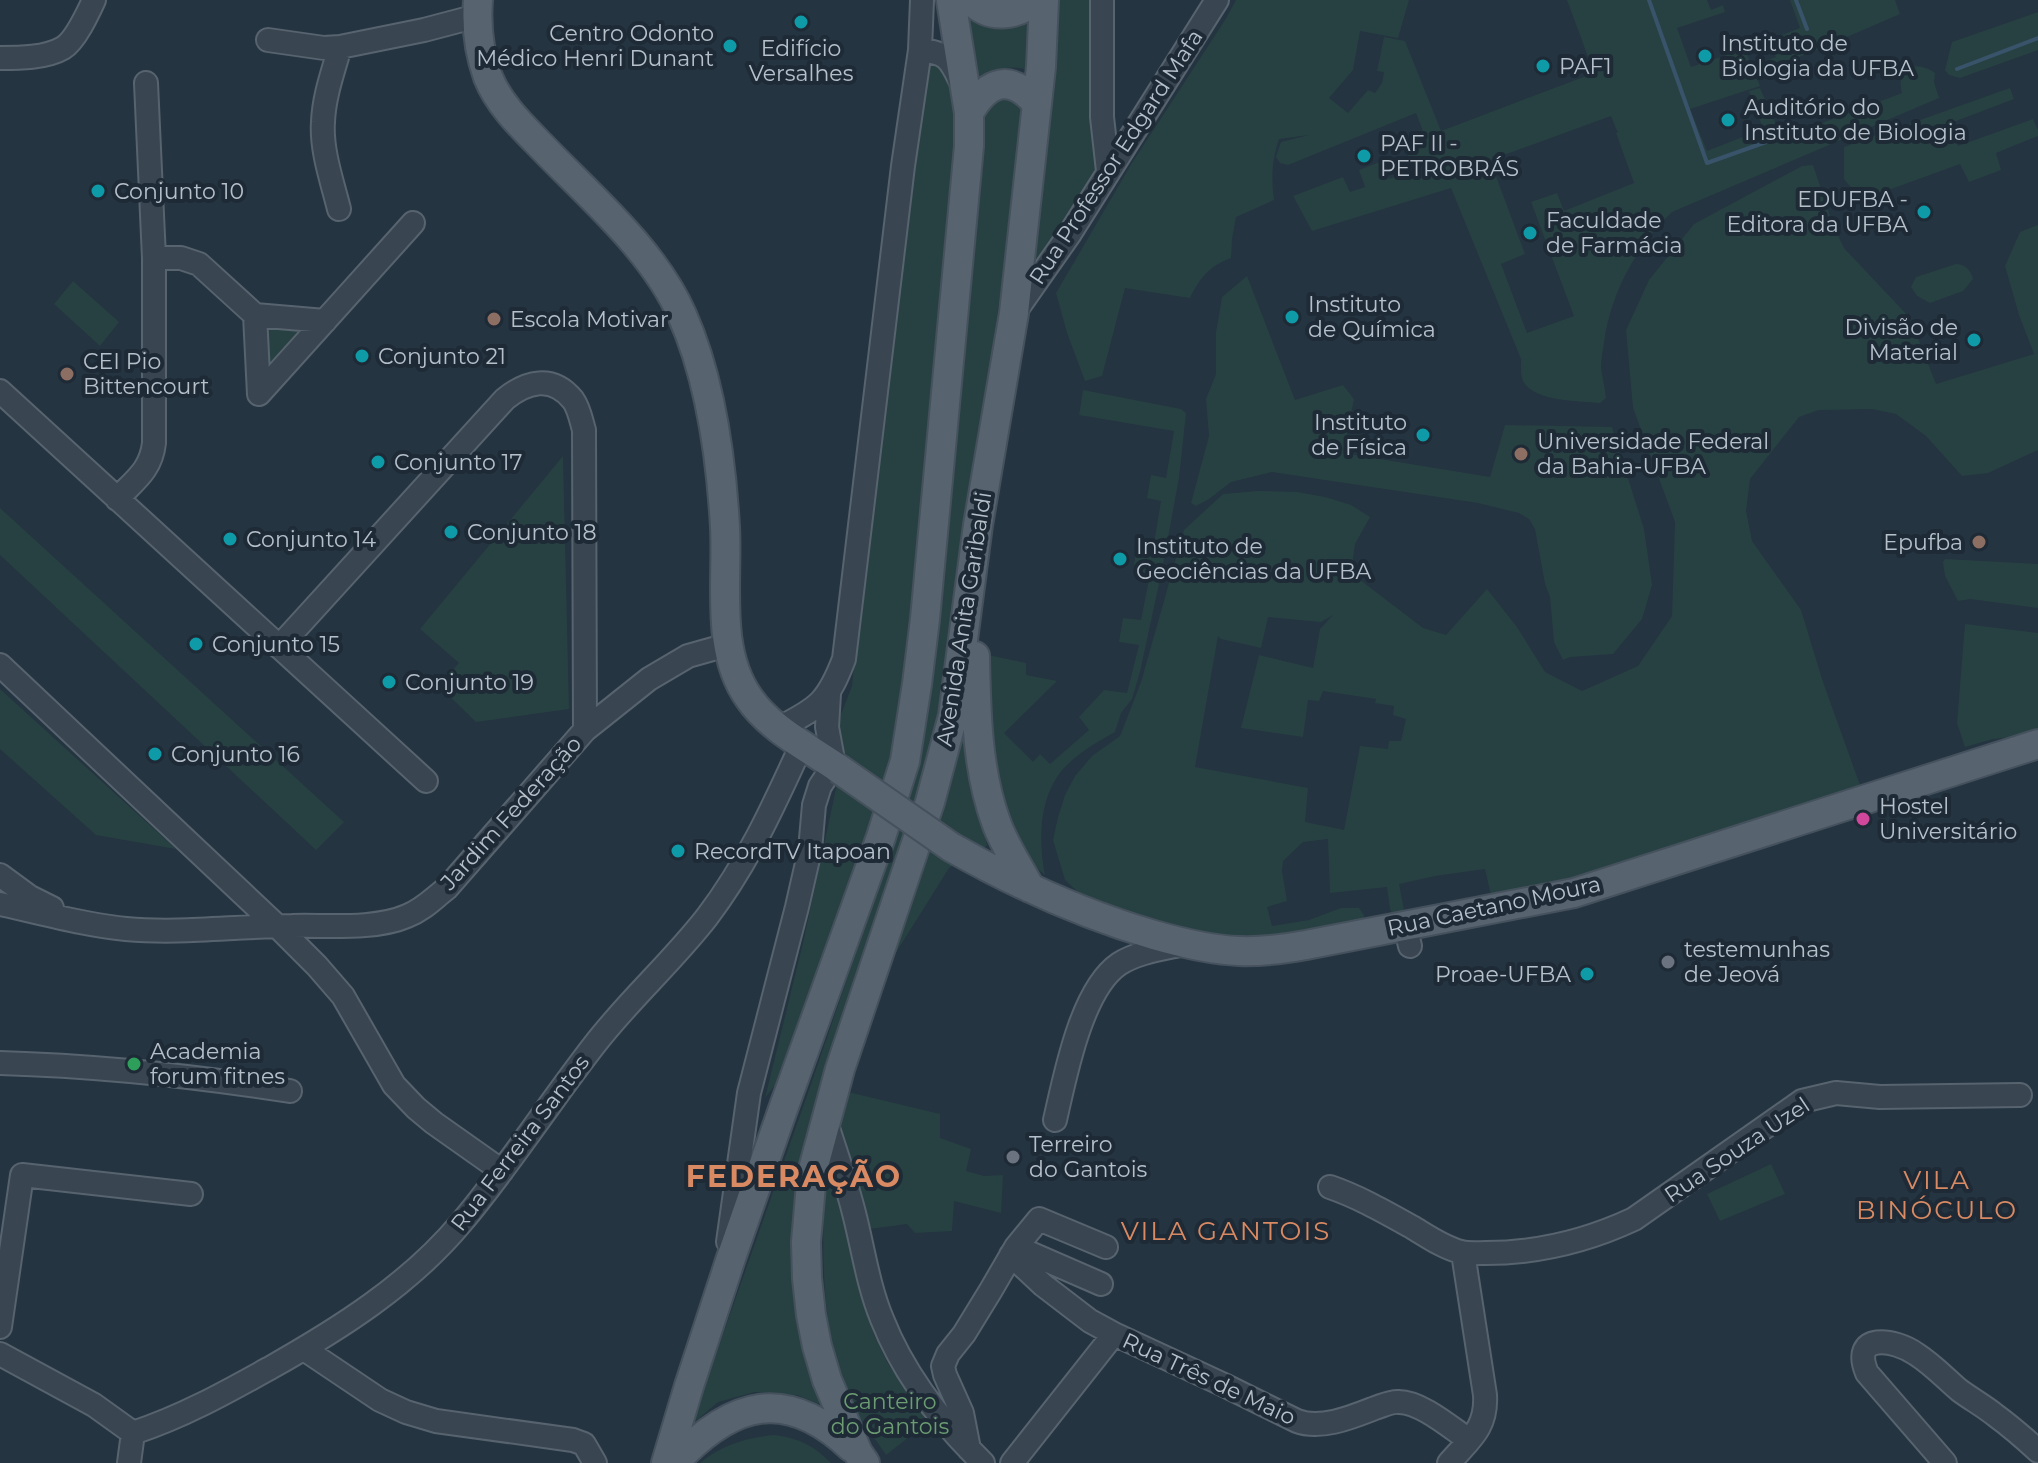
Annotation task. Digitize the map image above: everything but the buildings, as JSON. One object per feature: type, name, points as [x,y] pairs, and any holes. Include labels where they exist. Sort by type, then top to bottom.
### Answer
[{"type":"main road","name":"Avenida Anita Garibaldi","points":[[666,1463],[725,1277],[898,788],[910,736],[925,619],[969,146],[967,102],[951,0]]},
{"type":"main road","points":[[971,0],[985,12],[997,14],[1024,9],[1036,0]]},
{"type":"main road","name":"Avenida Anita Garibaldi","points":[[861,1458],[827,1380],[817,1346],[807,1278],[806,1242],[812,1173],[840,1069],[930,802],[953,716],[978,525],[1014,313],[1041,67],[1044,0]]},
{"type":"main road","name":"Rua Caetano Moura","points":[[478,8],[480,49],[489,79],[504,106],[640,250],[661,276],[682,314],[697,356],[712,416],[720,468],[725,530],[727,645],[735,673],[749,698],[779,728],[951,847],[1030,888],[1118,925],[1186,944],[1237,951],[1407,936],[1574,893],[2038,744]]},
{"type":"main road","points":[[967,102],[1002,83],[1027,92],[1037,104]]},
{"type":"main road","points":[[973,572],[976,698],[984,776],[998,826],[1030,888]]},
{"type":"main road","name":"Avenida Anita Garibaldi","points":[[674,1463],[700,1438],[722,1423],[746,1411],[767,1407],[790,1409],[811,1417],[833,1430],[861,1458]]},
{"type":"street","points":[[0,58],[44,55],[65,47],[94,0]]},
{"type":"street","points":[[836,767],[827,727],[829,694],[847,645],[903,166],[920,50],[922,0]]},
{"type":"street","points":[[1102,0],[1102,117],[1108,171]]},
{"type":"street","name":"Rua Professor Edgard Mafa","points":[[1014,313],[1069,235],[1217,0]]},
{"type":"street","points":[[268,40],[324,48],[340,47],[410,34],[478,8]]},
{"type":"street","points":[[339,209],[325,154],[322,123],[340,47]]},
{"type":"street","points":[[920,50],[939,52],[946,57],[967,102]]},
{"type":"street","points":[[117,499],[152,459],[154,443],[154,258],[146,83]]},
{"type":"street","points":[[1102,117],[1141,122]]},
{"type":"street","points":[[255,315],[259,394],[413,223]]},
{"type":"street","points":[[154,258],[190,259],[199,264],[255,315],[325,321]]},
{"type":"street","points":[[279,647],[505,399],[519,388],[546,383],[572,398],[584,430],[585,730]]},
{"type":"street","points":[[0,391],[426,781]]},
{"type":"street","name":"Jardim Federação","points":[[0,904],[124,928],[185,932],[358,925],[406,917],[425,907],[447,888],[585,730],[649,679],[688,656],[727,645]]},
{"type":"street","points":[[0,665],[317,966],[343,996],[394,1085],[416,1108],[502,1171]]},
{"type":"street","points":[[779,728],[807,714],[829,694]]},
{"type":"street","name":"Avenida Anita Garibaldi","points":[[802,744],[804,769],[814,805]]},
{"type":"street","name":"Rua Ferreira Santos","points":[[133,1433],[216,1399],[304,1349],[408,1277],[460,1225],[596,1042],[679,950],[729,887],[764,829],[802,744]]},
{"type":"street","name":"Avenida Anita Garibaldi","points":[[725,1277],[749,1093],[803,884],[814,805],[820,786],[836,767]]},
{"type":"street","points":[[0,875],[30,897],[71,918]]},
{"type":"street","points":[[1055,1120],[1080,1026],[1104,978],[1133,956],[1186,944]]},
{"type":"street","points":[[0,1063],[141,1073],[290,1091]]},
{"type":"street","points":[[749,1093],[753,1103],[766,1113],[782,1112]]},
{"type":"street","name":"Rua Souza Uzel","points":[[1330,1187],[1354,1196],[1463,1253],[1532,1249],[1568,1243],[1634,1219],[1802,1101],[1836,1093],[1880,1097],[2020,1095]]},
{"type":"street","points":[[825,1119],[851,1202],[881,1319],[909,1373],[928,1401],[976,1456]]},
{"type":"street","points":[[0,1327],[22,1175],[191,1194]]},
{"type":"street","points":[[976,1456],[945,1375],[943,1366],[948,1354],[964,1334],[1014,1251],[1039,1219],[1106,1247]]},
{"type":"street","points":[[1014,1251],[1101,1284]]},
{"type":"street","name":"Rua Três de Maio","points":[[1014,1251],[1073,1309],[1114,1334],[1308,1425],[1356,1415],[1399,1401],[1433,1416],[1469,1440]]},
{"type":"street","points":[[1449,1463],[1480,1426],[1486,1412],[1463,1253]]},
{"type":"street","points":[[1012,1463],[1114,1334]]},
{"type":"street","points":[[1945,1463],[1867,1373],[1863,1358],[1871,1344],[1877,1341],[1899,1345],[1916,1354],[2038,1451]]},
{"type":"street","points":[[304,1349],[380,1400],[406,1412],[436,1421],[573,1440],[584,1444],[595,1463]]},
{"type":"street","points":[[0,1354],[94,1405],[133,1433],[129,1463]]},
{"type":"green space","points":[[1048,0],[1094,0],[1097,164],[1031,271]]},
{"type":"green space","points":[[1236,0],[1409,0],[1398,38],[1360,31],[1353,70],[1329,98],[1348,113],[1368,90],[1375,93],[1382,83],[1384,72],[1377,71],[1384,37],[1405,41],[1441,131],[1594,73],[1567,0],[1707,0],[1711,10],[1723,5],[1725,12],[1677,28],[1691,67],[1745,49],[1760,86],[1690,109],[1707,151],[1763,129],[1749,91],[1760,88],[1782,138],[1902,93],[1901,79],[1910,67],[1926,68],[1935,73],[1934,82],[1939,98],[1672,212],[1647,240],[1619,288],[1604,342],[1601,367],[1606,398],[1600,403],[1550,397],[1531,390],[1525,384],[1521,359],[1451,188],[1312,231],[1293,196],[1343,177],[1350,192],[1365,187],[1359,170],[1382,161],[1389,179],[1413,171],[1407,151],[1427,142],[1416,113],[1288,165],[1280,163],[1276,157],[1281,142],[1309,135],[1279,139],[1273,169],[1274,200],[1236,217],[1231,258],[1206,274],[1190,298],[1125,288],[1102,376],[1085,381],[1056,293],[1132,163]],"holes":[[[1611,116],[1634,183],[1564,211],[1557,193],[1531,202],[1574,316],[1527,333],[1501,264],[1525,254],[1490,160]]]},
{"type":"green space","points":[[1790,0],[1895,0],[1900,14],[1810,53],[1763,69],[1760,63],[1776,57],[1772,49],[1757,54],[1753,46],[1800,28]]},
{"type":"green space","points":[[962,9],[1004,25],[1032,23],[1030,71],[1007,68],[986,76],[973,86]]},
{"type":"green space","points":[[2038,12],[2038,50],[1960,78],[1949,75],[1945,70],[1952,42]]},
{"type":"green space","points":[[946,58],[963,111],[920,565],[887,777],[775,1085],[765,1098],[803,943],[844,751],[838,722],[852,686],[884,351],[924,87],[932,59]]},
{"type":"green space","points":[[2010,88],[2014,99],[1948,124],[1958,146],[2033,119],[2038,136],[1996,153],[2001,170],[1969,182],[1960,164],[1861,200],[1844,179],[1844,147]]},
{"type":"green space","points":[[1010,89],[1026,110],[936,751],[887,903],[819,1091],[796,1202],[827,1407],[797,1395],[755,1392],[718,1402],[691,1425],[895,839],[923,746],[945,548],[984,105]]},
{"type":"green space","points":[[1813,165],[1844,248],[1910,318],[1936,384],[2034,354],[2005,266],[2020,232],[2038,225],[2038,450],[1988,473],[1962,476],[1926,436],[1896,414],[1872,409],[1819,410],[1799,417],[1750,479],[1746,511],[1752,541],[1801,610],[1860,785],[1638,867],[1491,895],[1485,869],[1399,884],[1405,915],[1394,918],[1387,887],[1330,893],[1328,839],[1303,842],[1283,861],[1287,901],[1267,907],[1272,926],[1309,920],[1341,908],[1359,908],[1364,915],[1362,923],[1266,940],[1203,934],[1128,914],[1082,896],[1065,880],[1053,840],[1065,795],[1075,776],[1092,756],[1120,736],[1141,682],[1184,530],[1223,494],[1297,492],[1351,505],[1370,517],[1355,544],[1351,573],[1423,628],[1446,635],[1487,589],[1517,627],[1545,672],[1582,691],[1638,666],[1672,616],[1675,522],[1633,408],[1626,330],[1649,280],[1694,224],[1802,166]],"holes":[[[1333,615],[1320,629],[1313,668],[1259,655],[1241,728],[1303,737],[1308,700],[1319,701],[1323,691],[1376,699],[1375,703],[1394,706],[1393,715],[1406,719],[1401,741],[1389,741],[1388,749],[1360,746],[1344,830],[1305,822],[1308,788],[1195,767],[1218,636],[1261,648],[1268,617],[1321,622]]]},
{"type":"green space","points":[[1956,264],[1967,268],[1973,279],[1963,291],[1930,303],[1917,296],[1911,287],[1916,277]]},
{"type":"green space","points":[[1247,276],[1295,400],[1343,385],[1354,399],[1343,453],[1490,477],[1505,425],[1612,427],[1644,529],[1652,585],[1642,619],[1613,654],[1563,660],[1554,642],[1550,597],[1535,529],[1529,519],[1519,513],[1478,503],[1272,472],[1231,482],[1196,506],[1191,503],[1209,436],[1206,399],[1216,374],[1216,333],[1222,297]]},
{"type":"green space","points":[[73,281],[119,322],[100,346],[54,304]]},
{"type":"green space","points":[[265,324],[304,328],[267,367]]},
{"type":"green space","points":[[1083,390],[1181,409],[1186,413],[1179,478],[1163,565],[1132,699],[1121,713],[1115,732],[1069,763],[1056,779],[1042,819],[1045,875],[1006,842],[993,800],[983,654],[1026,663],[1026,675],[1057,681],[1004,733],[1033,762],[1040,754],[1050,764],[1089,730],[1079,717],[1104,690],[1127,693],[1139,645],[1119,642],[1123,618],[1141,620],[1150,574],[1133,570],[1137,547],[1153,549],[1161,501],[1147,498],[1151,475],[1166,478],[1174,431],[1079,415]]},
{"type":"green space","points":[[563,456],[569,709],[476,722],[438,685],[459,663],[420,629]]},
{"type":"green space","points":[[0,508],[344,822],[316,850],[0,555]]},
{"type":"green space","points":[[1945,559],[2038,564],[2038,608],[1970,599],[1958,601],[1945,576]]},
{"type":"green space","points":[[1965,624],[2038,633],[2038,734],[1993,739],[1965,747],[1957,723]]},
{"type":"green space","points":[[0,689],[176,849],[96,835],[0,749]]},
{"type":"green space","points":[[964,720],[987,846],[949,868],[887,967]]},
{"type":"green space","points":[[848,1092],[940,1114],[940,1138],[971,1149],[966,1171],[984,1176],[1003,1175],[1001,1213],[954,1201],[952,1231],[915,1233],[907,1224],[869,1229],[837,1127]]},
{"type":"green space","points":[[1771,1164],[1785,1194],[1720,1221],[1707,1194]]},
{"type":"green space","name":"Canteiro do Gantois","points":[[830,1181],[836,1185],[874,1335],[887,1362],[928,1422],[886,1455],[861,1419],[848,1393],[831,1338],[823,1251],[824,1193]]},
{"type":"green space","points":[[775,1435],[806,1444],[831,1463],[700,1463],[735,1443]]},
{"type":"waterway","points":[[1649,0],[1707,163],[1769,141]]},
{"type":"waterway","points":[[1796,0],[1807,29]]},
{"type":"waterway","points":[[1957,69],[2038,38]]},
{"type":"place","name":"Edifício Versalhes","points":[[801,22]]},
{"type":"place","name":"Centro Odonto Médico Henri Dunant","points":[[730,46]]},
{"type":"place","name":"Instituto de Biologia da UFBA","points":[[1705,56]]},
{"type":"place","name":"PAF1","points":[[1543,66]]},
{"type":"place","name":"Auditório do Instituto de Biologia","points":[[1728,120]]},
{"type":"place","name":"PAF II - PETROBRÁS","points":[[1364,156]]},
{"type":"place","name":"Conjunto 10","points":[[98,191]]},
{"type":"place","name":"EDUFBA - Editora da UFBA","points":[[1924,212]]},
{"type":"place","name":"Faculdade de Farmácia","points":[[1530,233]]},
{"type":"place","name":"Instituto de Química","points":[[1292,317]]},
{"type":"place","name":"Escola Motivar","points":[[494,319]]},
{"type":"place","name":"Divisão de Material","points":[[1974,340]]},
{"type":"place","name":"Conjunto 21","points":[[362,356]]},
{"type":"place","name":"CEI Pio Bittencourt","points":[[67,374]]},
{"type":"place","name":"Instituto de Física","points":[[1423,435]]},
{"type":"place","name":"Universidade Federal da Bahia-UFBA","points":[[1521,454]]},
{"type":"place","name":"Conjunto 17","points":[[378,462]]},
{"type":"place","name":"Conjunto 18","points":[[451,532]]},
{"type":"place","name":"Conjunto 14","points":[[230,539]]},
{"type":"place","name":"Epufba","points":[[1979,542]]},
{"type":"place","name":"Instituto de Geociências da UFBA","points":[[1120,559]]},
{"type":"place","name":"Conjunto 15","points":[[196,644]]},
{"type":"place","name":"Conjunto 19","points":[[389,682]]},
{"type":"place","name":"Conjunto 16","points":[[155,754]]},
{"type":"place","name":"Hostel Universitário","points":[[1863,819]]},
{"type":"place","name":"RecordTV Itapoan","points":[[678,851]]},
{"type":"place","name":"testemunhas de Jeová","points":[[1668,962]]},
{"type":"place","name":"Proae-UFBA","points":[[1587,974]]},
{"type":"place","name":"Academia forum fitnes","points":[[134,1064]]},
{"type":"place","name":"Terreiro do Gantois","points":[[1013,1157]]},
{"type":"district","name":"FEDERAÇÃO","points":[[794,1176]]},
{"type":"district","name":"VILA BINÓCULO","points":[[1937,1195]]},
{"type":"district","name":"VILA GANTOIS","points":[[1226,1231]]}]
